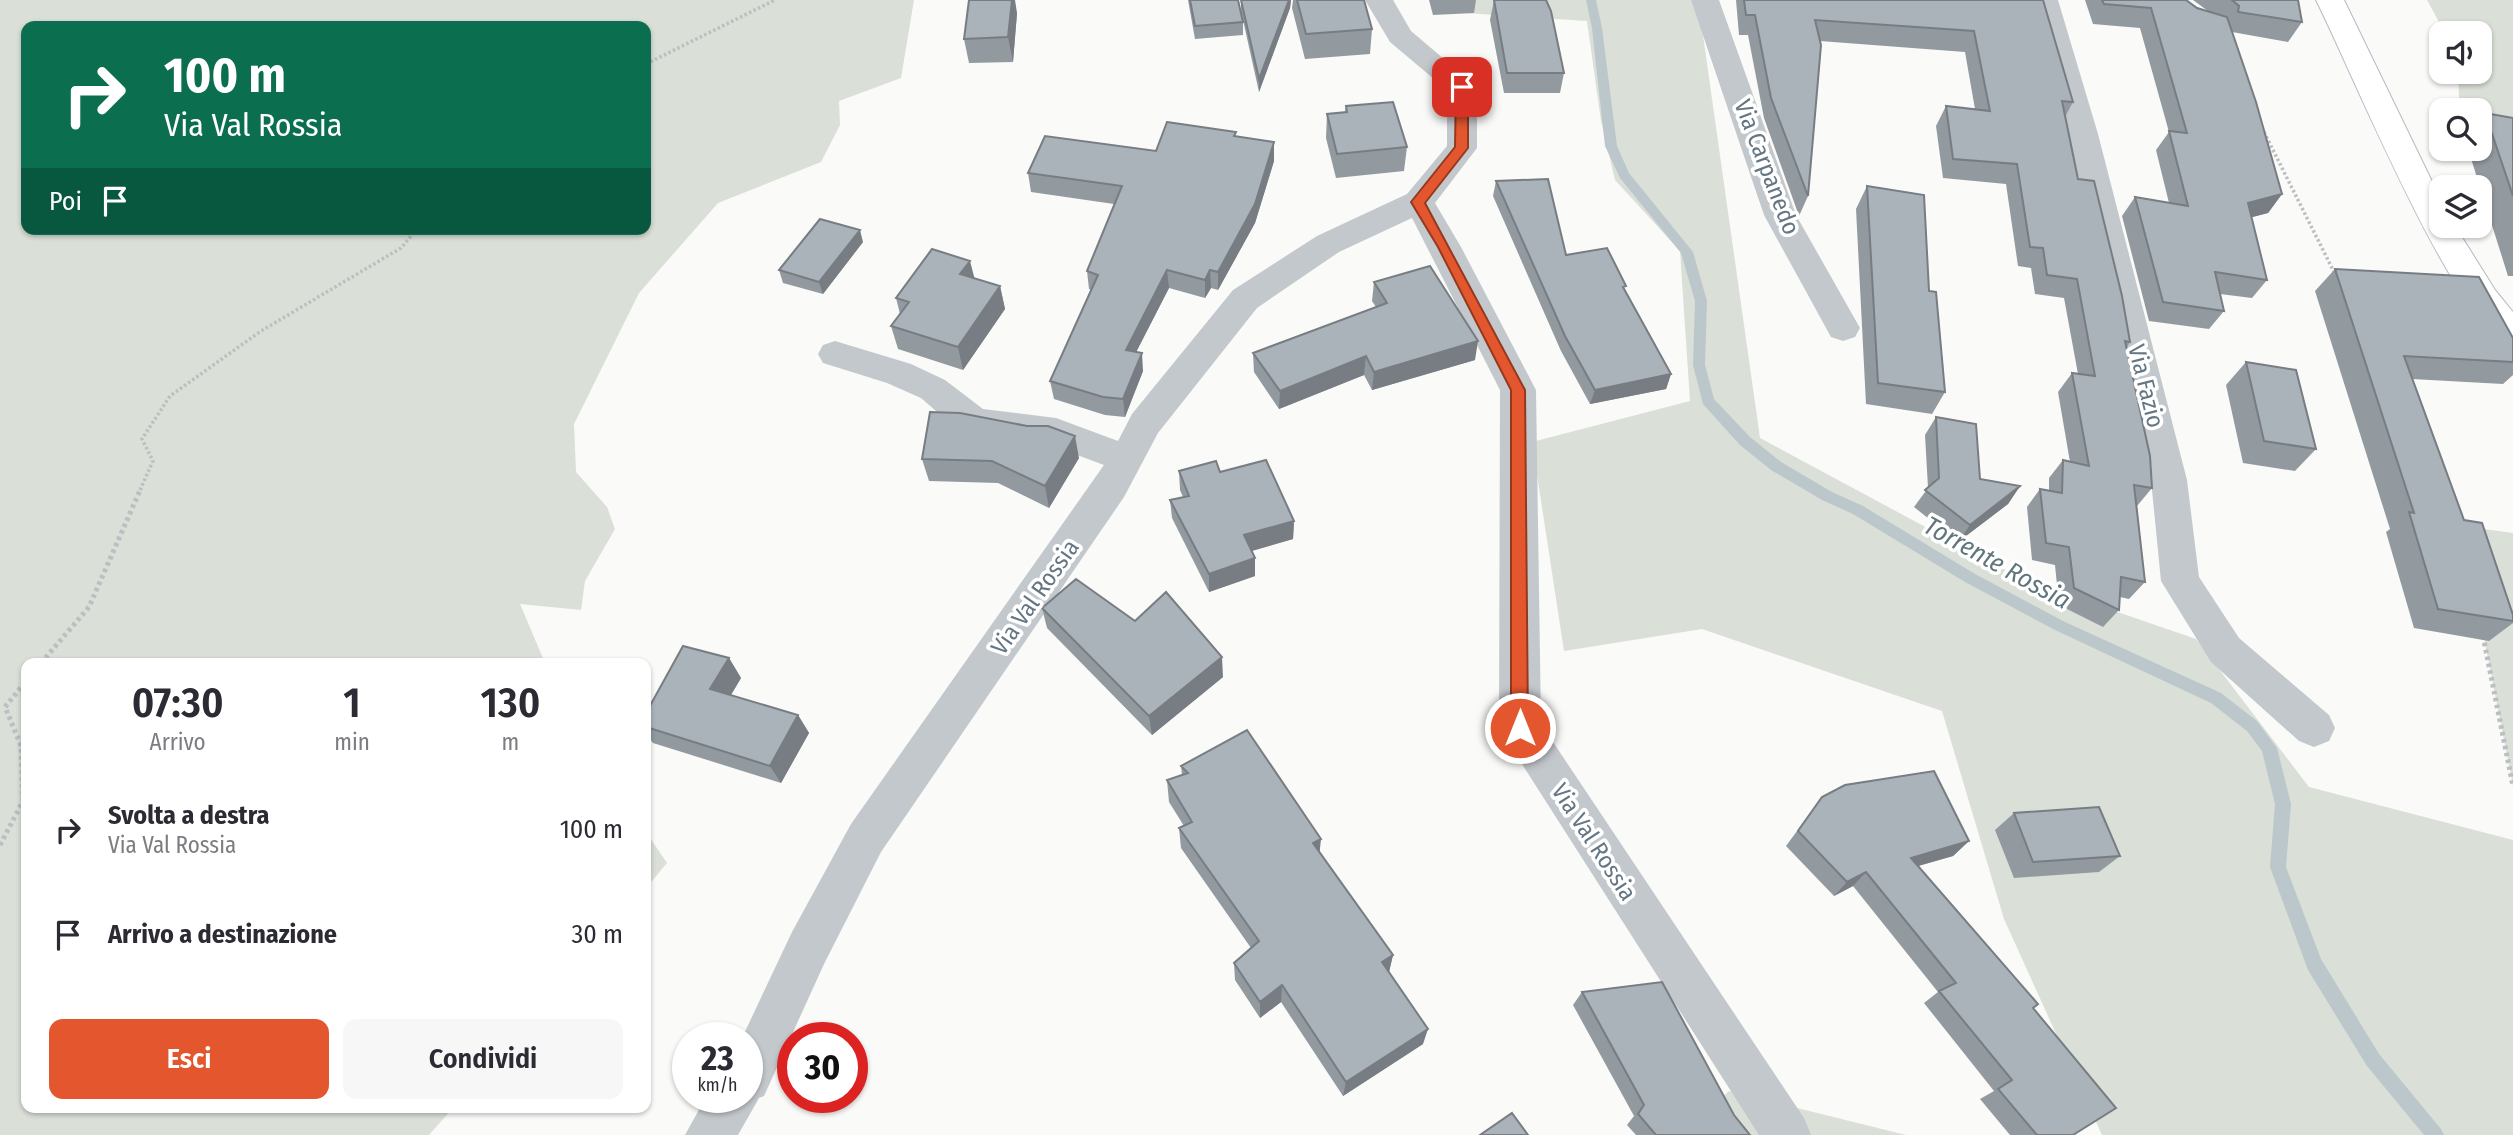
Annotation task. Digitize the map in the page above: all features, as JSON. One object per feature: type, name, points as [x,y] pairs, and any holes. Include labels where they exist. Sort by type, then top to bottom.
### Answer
[{"type":"main road","points":[[2329,0],[2353,43],[2438,226],[2513,336]]},
{"type":"street","name":"Via Val Rossia","points":[[763,1045],[808,948],[866,838],[1111,487],[1145,425],[1245,299],[1328,244],[1418,202],[1462,148],[1462,87],[1400,36],[1380,0]]},
{"type":"street","name":"Via Carpanedo","points":[[1705,0],[1780,215],[1843,328]]},
{"type":"street","name":"Via Fazio","points":[[2044,0],[2083,134],[2169,480],[2180,581],[2225,650],[2315,728]]},
{"type":"street","name":"Via Val Rossia","points":[[1418,202],[1518,390],[1520,728],[1787,1135]]},
{"type":"street","points":[[835,354],[900,373],[933,389],[971,420],[989,425],[1056,432],[1127,459]]},
{"type":"street","points":[[709,1135],[724,1113]]},
{"type":"path","points":[[651,62],[775,0]]},
{"type":"path","points":[[2261,127],[2336,277]]},
{"type":"path","points":[[45,658],[89,607],[153,461],[142,439],[170,396],[261,331],[401,248],[412,235]]},
{"type":"path","points":[[2483,635],[2513,786]]},
{"type":"path","points":[[21,687],[5,706],[21,746]]},
{"type":"path","points":[[0,845],[21,805]]},
{"type":"shaded area","points":[[0,0],[914,0],[901,78],[839,101],[840,125],[821,162],[718,203],[639,293],[574,424],[576,472],[607,507],[615,529],[585,581],[581,610],[520,604],[543,658],[21,658],[21,1113],[449,1113],[429,1135],[0,1135]]},
{"type":"shaded area","points":[[1438,0],[1698,0],[1760,438],[2022,579],[2196,639],[2309,787],[2513,840],[2513,1135],[2102,1135],[2004,919],[1942,711],[1702,629],[1564,651],[1532,442],[1690,401],[1680,251],[1615,180],[1601,121],[1587,21],[1434,11]]},
{"type":"shaded area","points":[[2427,0],[2513,0],[2513,145],[2492,132],[2492,98],[2459,97],[2458,84],[2492,84],[2492,21],[2438,21]]},
{"type":"shaded area","points":[[2462,526],[2513,533],[2513,786]]},
{"type":"shaded area","points":[[651,839],[667,863],[651,882]]},
{"type":"shaded area","points":[[1729,1091],[1906,1135],[1683,1135]]},
{"type":"building","points":[[969,0],[1012,0],[1008,37],[964,39]]},
{"type":"building","points":[[1190,0],[1238,0],[1243,22],[1195,26]]},
{"type":"building","points":[[1241,0],[1289,0],[1259,79]]},
{"type":"building","points":[[1297,0],[1364,0],[1372,29],[1306,34]]},
{"type":"building","points":[[1494,0],[1546,0],[1551,11],[1564,73],[1507,73]]},
{"type":"building","points":[[1744,0],[2043,0],[2073,102],[2062,101],[2078,179],[2094,181],[2122,296],[2130,342],[2125,341],[2150,456],[2152,488],[2134,485],[2145,582],[2121,577],[2119,610],[2074,588],[2069,547],[2046,543],[2040,489],[2062,493],[2063,460],[2089,466],[2072,373],[2095,376],[2077,279],[2047,275],[2043,248],[2030,247],[2017,164],[1953,159],[1946,106],[1990,111],[1974,31],[1815,20],[1821,45],[1808,196],[1771,98],[1755,15],[1746,15]]},
{"type":"building","points":[[2102,0],[2186,0],[2197,8],[2227,17],[2256,102],[2282,194],[2248,203],[2267,280],[2215,272],[2224,311],[2163,302],[2135,197],[2188,206],[2169,131],[2187,133],[2151,8],[2104,4]]},
{"type":"building","points":[[2232,0],[2298,0],[2302,22],[2238,12],[2239,6]]},
{"type":"building","points":[[1393,102],[1407,147],[1337,154],[1327,114],[1347,112],[1346,106]]},
{"type":"building","points":[[2492,114],[2513,118],[2513,196],[2492,134]]},
{"type":"building","points":[[1167,122],[1236,132],[1234,136],[1274,142],[1255,204],[1218,272],[1210,270],[1205,280],[1167,270],[1126,350],[1142,353],[1123,399],[1103,397],[1050,381],[1098,275],[1087,271],[1122,186],[1028,173],[1045,136],[1156,151]]},
{"type":"building","points":[[1548,179],[1566,255],[1607,248],[1626,286],[1623,287],[1671,374],[1595,390],[1565,336],[1496,181]]},
{"type":"building","points":[[1867,186],[1924,195],[1929,291],[1936,292],[1945,392],[1878,383]]},
{"type":"building","points":[[820,219],[860,230],[819,282],[779,270]]},
{"type":"building","points":[[932,249],[970,261],[960,274],[1000,286],[958,347],[891,326],[909,302],[896,298]]},
{"type":"building","points":[[1430,266],[1478,341],[1374,372],[1366,356],[1280,391],[1253,353],[1387,303],[1374,282]]},
{"type":"building","points":[[2335,269],[2479,277],[2513,338],[2513,362],[2404,356],[2464,520],[2482,523],[2513,621],[2438,609],[2409,512],[2414,513]]},
{"type":"building","points":[[2246,362],[2296,370],[2316,449],[2264,441]]},
{"type":"building","points":[[930,412],[960,413],[1027,426],[1048,426],[1075,436],[1045,486],[992,461],[922,459]]},
{"type":"building","points":[[1936,417],[1976,424],[1980,479],[2020,486],[1970,525],[1925,490],[1939,478]]},
{"type":"building","points":[[1266,460],[1294,521],[1244,535],[1255,558],[1209,574],[1170,500],[1189,496],[1179,471],[1216,461],[1220,472]]},
{"type":"building","points":[[1076,579],[1135,621],[1166,592],[1222,657],[1149,716],[1042,608]]},
{"type":"building","points":[[683,646],[729,658],[710,689],[798,715],[770,766],[651,729],[651,704]]},
{"type":"building","points":[[1247,730],[1321,839],[1313,843],[1393,955],[1382,962],[1428,1029],[1346,1082],[1282,985],[1260,1002],[1234,963],[1259,941],[1179,828],[1192,822],[1167,780],[1188,773],[1181,766]]},
{"type":"building","points":[[1934,771],[1969,841],[1911,858],[2038,1004],[2033,1008],[2116,1108],[2073,1135],[2037,1135],[1998,1089],[2012,1080],[1939,991],[1956,983],[1866,872],[1847,882],[1798,831],[1822,797],[1845,785]]},
{"type":"building","points":[[2099,807],[2120,856],[2033,862],[2014,813]]},
{"type":"building","points":[[1662,982],[1734,1115],[1750,1135],[1656,1135],[1638,1114],[1644,1105],[1582,992]]},
{"type":"building","points":[[1512,1113],[1528,1135],[1480,1135]]},
{"type":"waterway","name":"Torrente Rossia","points":[[1591,0],[1597,28],[1611,146],[1624,175],[1687,252],[1701,301],[1699,365],[1708,401],[1745,441],[1776,466],[1827,496],[1858,510],[1970,578],[2060,626],[2216,698],[2252,726],[2269,748],[2283,804],[2278,867],[2314,964],[2373,1060],[2435,1135]]},
{"type":"route","points":[[1462,87],[1462,148],[1418,202],[1518,390],[1520,728]]}]
